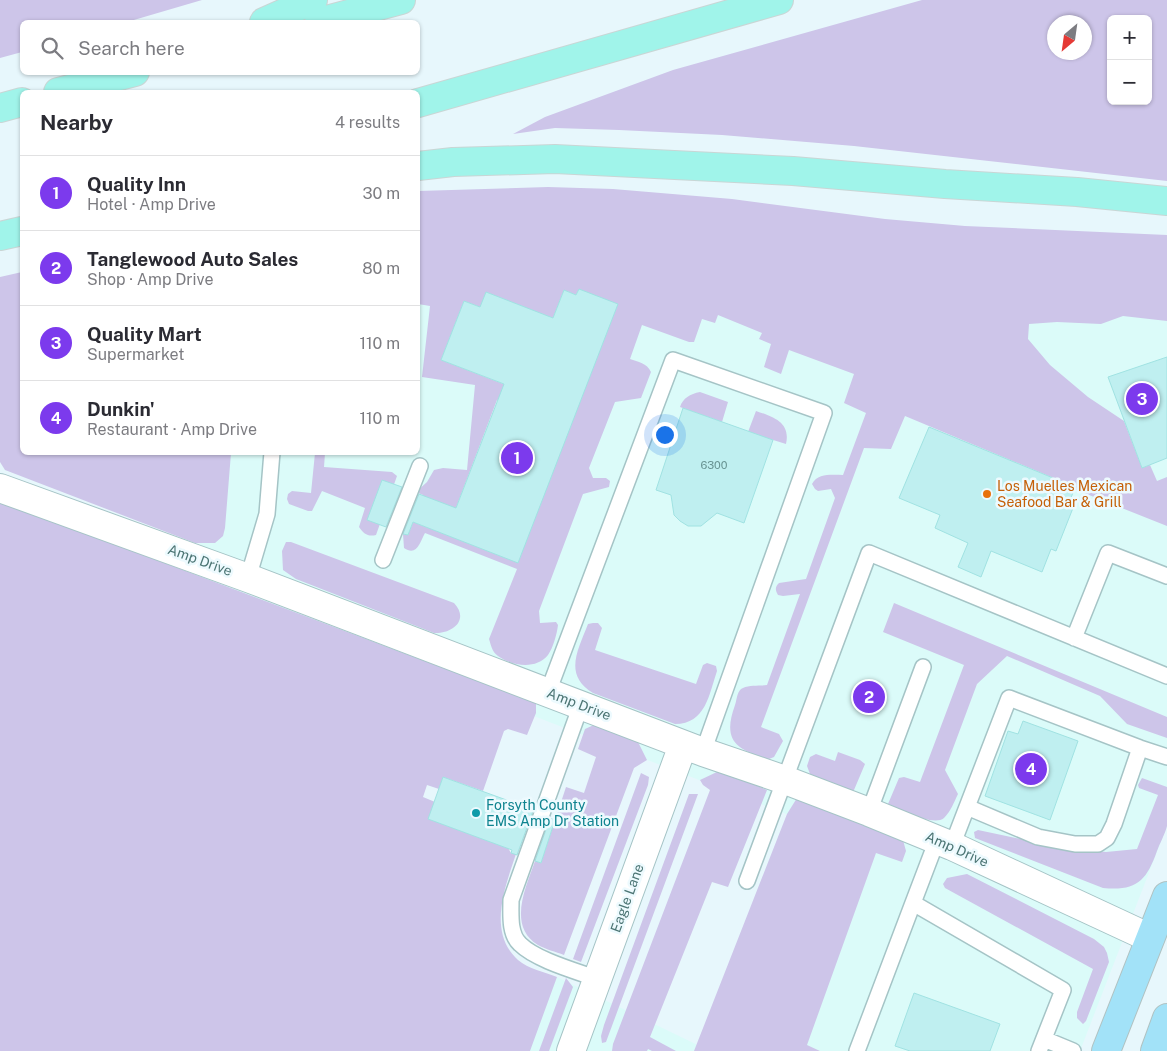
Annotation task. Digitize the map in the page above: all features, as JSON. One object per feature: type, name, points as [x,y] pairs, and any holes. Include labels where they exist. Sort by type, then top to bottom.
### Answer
[{"type":"highway","points":[[268,20],[313,0]]},
{"type":"highway","points":[[326,20],[401,0]]},
{"type":"highway","points":[[420,102],[780,0]]},
{"type":"highway","points":[[66,90],[123,75]]},
{"type":"highway","points":[[0,108],[20,103]]},
{"type":"highway","points":[[420,166],[453,162],[555,159],[793,171],[945,184],[1077,192],[1167,201]]},
{"type":"highway","points":[[1077,192],[1167,221]]},
{"type":"highway","points":[[0,236],[20,231]]},
{"type":"main road","points":[[1106,1051],[1167,896]]},
{"type":"main road","points":[[1154,1051],[1167,1018]]},
{"type":"street","name":"Amp Drive","points":[[0,488],[248,578],[693,748],[869,812],[944,843],[1150,938]]},
{"type":"street","name":"Eagle Lane","points":[[571,1051],[598,979],[693,748]]},
{"type":"lane","points":[[548,692],[673,360],[824,413],[693,748]]},
{"type":"lane","points":[[248,578],[267,514],[272,455]]},
{"type":"lane","points":[[383,560],[420,466]]},
{"type":"lane","points":[[746,881],[870,553],[1167,676]]},
{"type":"lane","points":[[1074,638],[1108,553],[1167,576]]},
{"type":"lane","points":[[869,812],[923,666]]},
{"type":"lane","points":[[857,1051],[913,903],[944,843],[967,808],[1008,698],[1167,757]]},
{"type":"lane","points":[[581,705],[511,900],[510,918],[519,944],[550,961],[598,979]]},
{"type":"lane","points":[[967,808],[1038,837],[1075,844],[1098,844],[1107,838],[1114,824],[1140,748]]},
{"type":"lane","points":[[913,903],[1063,990],[1041,1045],[1074,1051]]},
{"type":"shaded area","points":[[0,0],[202,0],[134,20],[20,20],[20,53],[0,58]]},
{"type":"shaded area","points":[[922,0],[1167,0],[1167,181],[854,146],[722,135],[555,128],[513,134],[545,117],[673,70]]},
{"type":"shaded area","points":[[548,187],[613,189],[732,199],[885,219],[965,226],[1167,235],[1167,321],[1123,316],[1101,324],[1057,322],[1029,324],[1028,339],[1050,365],[1088,397],[1124,421],[1142,468],[1150,465],[1157,481],[1167,477],[1167,526],[1074,489],[1075,487],[905,416],[891,449],[864,448],[761,727],[779,734],[783,741],[774,757],[769,759],[758,756],[748,752],[735,742],[731,736],[731,717],[741,689],[767,685],[800,594],[778,595],[776,587],[779,583],[806,579],[835,498],[831,489],[818,491],[812,484],[821,476],[843,475],[866,413],[844,403],[854,374],[789,350],[781,374],[764,367],[771,344],[759,339],[762,333],[718,315],[715,323],[702,319],[694,342],[689,342],[642,325],[630,359],[645,365],[651,372],[641,398],[615,402],[589,468],[593,478],[606,478],[610,481],[609,487],[583,494],[539,611],[540,623],[556,622],[558,625],[552,649],[543,660],[531,665],[510,662],[494,652],[489,639],[517,569],[425,533],[415,550],[408,550],[404,548],[403,534],[408,535],[413,522],[518,562],[579,289],[576,295],[564,290],[553,318],[480,307],[464,301],[441,360],[524,392],[497,400],[454,513],[418,509],[423,495],[416,492],[427,482],[434,470],[443,468],[467,470],[475,385],[422,377],[430,306],[420,304],[420,191]]},
{"type":"shaded area","points":[[20,272],[20,455],[231,455],[225,528],[223,536],[215,543],[195,543],[5,470],[0,462],[0,277]]},
{"type":"shaded area","points":[[420,279],[1167,308],[1167,826],[1080,1051],[787,1051],[864,844],[199,586],[202,455],[420,455]]},
{"type":"shaded area","points":[[700,392],[728,402],[722,422],[680,407],[687,397]]},
{"type":"shaded area","points":[[756,411],[774,418],[783,425],[786,430],[786,444],[748,432]]},
{"type":"shaded area","points":[[315,455],[325,455],[324,467],[392,472],[397,476],[376,535],[371,536],[359,527],[365,508],[322,491],[312,511],[289,504],[287,499],[288,494],[292,491],[311,493]]},
{"type":"shaded area","points":[[0,501],[536,703],[536,713],[527,735],[508,729],[504,731],[483,791],[443,777],[439,789],[427,785],[423,797],[435,802],[429,819],[508,848],[511,853],[516,854],[507,881],[501,909],[503,936],[509,949],[518,960],[532,968],[557,977],[530,1051],[0,1051]]},
{"type":"shaded area","points":[[286,542],[291,542],[454,603],[460,615],[457,625],[447,631],[434,633],[296,579],[283,570],[282,551]]},
{"type":"shaded area","points":[[894,603],[1167,717],[1167,738],[1127,724],[1100,696],[1007,656],[977,684],[945,770],[958,794],[944,818],[939,820],[925,819],[888,804],[899,778],[904,777],[920,782],[964,665],[883,632]]},
{"type":"shaded area","points":[[598,623],[602,628],[595,650],[696,684],[703,665],[707,663],[716,666],[717,671],[708,698],[700,713],[694,719],[685,723],[675,724],[593,693],[584,686],[578,678],[576,670],[577,653],[588,624]]},
{"type":"shaded area","points":[[596,724],[637,740],[647,760],[634,768],[564,955],[538,945],[529,937],[523,928],[522,906],[527,882],[535,861],[541,863],[566,787],[584,793],[596,757],[578,749],[585,729]]},
{"type":"shaded area","points":[[838,752],[860,760],[865,764],[854,790],[849,790],[810,774],[807,766],[810,757],[816,754],[835,761]]},
{"type":"shaded area","points":[[719,771],[767,790],[728,887],[712,882],[650,1037],[676,1051],[652,1051],[648,1049],[647,1051],[612,1051],[613,1044],[710,790],[700,780]]},
{"type":"shaded area","points":[[641,773],[649,777],[648,785],[581,962],[573,959]]},
{"type":"shaded area","points":[[1142,778],[1167,787],[1167,826],[1149,870],[1144,877],[1132,886],[1114,889],[1103,888],[975,838],[974,832],[978,830],[1063,848],[1106,852],[1137,849],[1158,795],[1139,788],[1138,785]]},
{"type":"shaded area","points":[[689,794],[698,794],[606,1042],[602,1043],[601,1036],[604,1025]]},
{"type":"shaded area","points":[[797,798],[903,840],[906,851],[902,862],[876,853],[807,1045],[820,1051],[694,1051],[787,814]]},
{"type":"shaded area","points":[[967,874],[1094,939],[1104,947],[1109,962],[1086,1021],[1083,1024],[1077,1018],[1077,1012],[1093,969],[945,888],[943,884],[947,878]]},
{"type":"shaded area","points":[[557,977],[710,1051],[524,1051]]},
{"type":"shaded area","points":[[566,978],[573,987],[549,1051],[539,1051]]},
{"type":"building","points":[[579,289],[618,304],[518,563],[413,522],[408,535],[403,534],[419,494],[456,508],[504,384],[441,360],[464,301],[480,307],[486,292],[553,318],[564,290],[576,295]]},
{"type":"building","points":[[1167,357],[1167,458],[1142,468],[1108,377]]},
{"type":"building","points":[[683,408],[773,440],[744,523],[717,513],[701,526],[688,526],[674,515],[671,495],[656,490]]},
{"type":"building","name":"Los Muelles Mexican Seafood Bar & Grill","points":[[929,427],[1075,487],[1068,506],[1073,508],[1056,551],[1051,549],[1042,572],[991,551],[981,577],[958,567],[968,543],[935,528],[940,515],[899,498]]},
{"type":"building","points":[[382,480],[402,487],[386,527],[367,520]]},
{"type":"building","points":[[1023,721],[1078,741],[1050,820],[985,796],[1008,731],[1018,734]]},
{"type":"building","name":"Forsyth County EMS Amp Dr Station","points":[[443,777],[533,811],[517,855],[511,853],[512,850],[428,819]]},
{"type":"building","points":[[550,818],[555,820],[541,863],[535,861]]},
{"type":"building","points":[[914,993],[1000,1024],[990,1051],[910,1051],[895,1046]]},
{"type":"place","name":"Quality Mart","points":[[1142,399]]},
{"type":"place","name":"Quality Inn","points":[[517,458]]},
{"type":"place","name":"Los Muelles Mexican Seafood Bar & Grill","points":[[987,494]]},
{"type":"place","name":"Tanglewood Auto Sales","points":[[869,697]]},
{"type":"place","name":"Dunkin'","points":[[1031,769]]},
{"type":"place","name":"Forsyth County EMS Amp Dr Station","points":[[476,813]]}]
